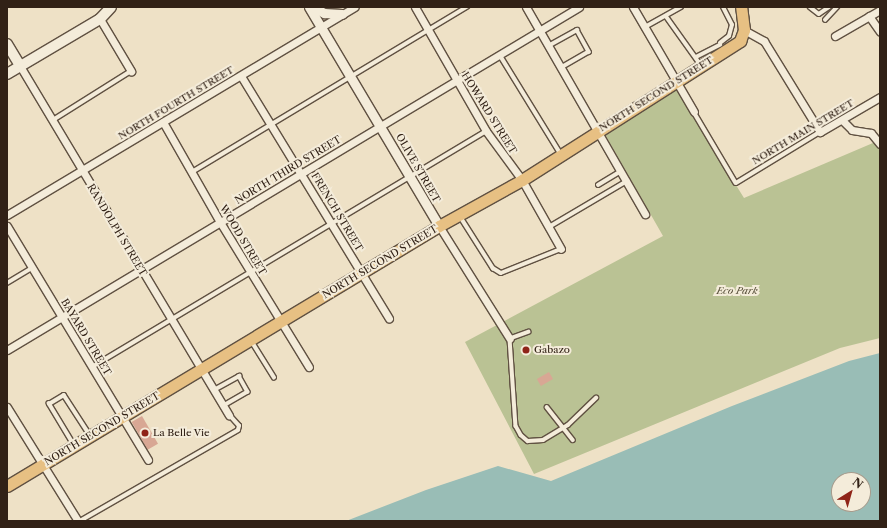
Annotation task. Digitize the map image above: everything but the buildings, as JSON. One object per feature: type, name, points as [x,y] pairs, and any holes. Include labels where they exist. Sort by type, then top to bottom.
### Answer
[{"type":"main road","points":[[7,74],[100,19],[111,7]]},
{"type":"main road","points":[[741,7],[744,30]]},
{"type":"main road","name":"NORTH SECOND STREET","points":[[7,486],[202,368],[362,274],[439,226],[522,180],[676,82],[699,61],[722,47],[740,41],[744,30]]},
{"type":"main road","name":"RANDOLPH STREET","points":[[7,44],[20,66]]},
{"type":"street","name":"OLIVE STREET","points":[[309,7],[439,226],[510,339]]},
{"type":"street","points":[[313,7],[324,13],[342,14]]},
{"type":"street","name":"NORTH FOURTH STREET","points":[[7,215],[354,7]]},
{"type":"street","name":"HOWARD STREET","points":[[415,7],[486,131],[522,180],[561,249]]},
{"type":"street","points":[[526,7],[563,67],[622,170],[645,214]]},
{"type":"street","name":"NORTH THIRD STREET","points":[[7,350],[579,7]]},
{"type":"street","points":[[633,7],[694,112]]},
{"type":"street","points":[[835,36],[877,10]]},
{"type":"street","points":[[869,16],[880,32]]},
{"type":"street","points":[[100,19],[131,71]]},
{"type":"street","points":[[744,30],[764,41],[820,132]]},
{"type":"street","name":"RANDOLPH STREET","points":[[20,66],[141,270],[202,368],[229,416]]},
{"type":"street","name":"FRENCH STREET","points":[[241,76],[272,124],[389,318]]},
{"type":"street","name":"NORTH MAIN STREET","points":[[820,132],[880,97]]},
{"type":"street","points":[[842,120],[852,130],[871,133],[880,144]]},
{"type":"street","name":"WOOD STREET","points":[[163,122],[220,222],[309,367]]},
{"type":"street","name":"BAYARD STREET","points":[[7,226],[148,460]]},
{"type":"street","points":[[7,406],[9,415],[79,521]]},
{"type":"lane","points":[[192,172],[350,75],[467,7]]},
{"type":"lane","points":[[645,27],[681,7]]},
{"type":"lane","points":[[722,47],[729,36],[732,25],[723,7]]},
{"type":"lane","points":[[810,7],[819,14],[829,7]]},
{"type":"lane","points":[[825,20],[838,7]]},
{"type":"lane","points":[[666,16],[699,61]]},
{"type":"lane","points":[[550,45],[577,30],[589,52],[563,67]]},
{"type":"lane","points":[[500,54],[562,155]]},
{"type":"lane","points":[[53,120],[131,71]]},
{"type":"lane","name":"NORTH MAIN STREET","points":[[694,112],[736,183],[820,132]]},
{"type":"lane","points":[[92,367],[172,320],[331,222],[486,131]]},
{"type":"lane","points":[[598,185],[622,170]]},
{"type":"lane","points":[[549,227],[627,181]]},
{"type":"lane","points":[[459,215],[493,268],[501,273],[561,249]]},
{"type":"lane","points":[[7,283],[32,267]]},
{"type":"lane","points":[[529,332],[510,339],[516,426],[521,435],[537,442],[564,428],[596,398]]},
{"type":"lane","points":[[251,340],[274,377]]},
{"type":"lane","points":[[214,390],[238,376],[248,392],[224,406]]},
{"type":"lane","points":[[74,446],[49,404],[64,395],[91,436]]},
{"type":"lane","points":[[547,407],[573,440]]},
{"type":"lane","points":[[79,521],[238,430],[239,426],[229,416]]},
{"type":"green space","name":"Eco Park","points":[[675,87],[744,198],[880,140],[880,338],[840,348],[534,474],[465,342],[663,236],[603,131]]},
{"type":"water","points":[[880,353],[880,521],[346,521],[426,490],[498,466],[551,481],[732,406],[849,361]]},
{"type":"place","name":"Gabazo","points":[[526,350]]},
{"type":"place","name":"La Belle Vie","points":[[145,433]]}]
